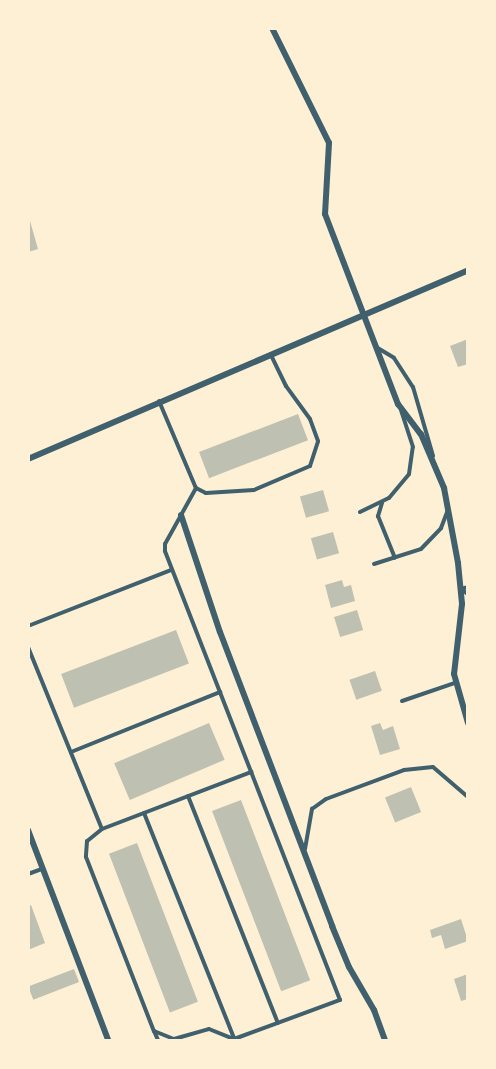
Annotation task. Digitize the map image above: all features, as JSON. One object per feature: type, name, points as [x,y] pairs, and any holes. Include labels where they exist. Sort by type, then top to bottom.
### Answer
[{"type":"street","points":[[272,28],[329,143],[326,214],[398,404],[422,434],[434,459],[448,508],[464,588],[454,674],[468,723]]},
{"type":"street","points":[[28,459],[159,400],[468,270]]},
{"type":"street","points":[[181,515],[220,632],[349,967],[374,1010],[385,1041]]},
{"type":"street","points":[[28,830],[108,1041]]},
{"type":"lane","points":[[376,346],[394,358],[413,387],[434,459]]},
{"type":"lane","points":[[159,400],[196,488],[206,493],[254,490],[310,466],[316,453],[317,432],[286,386],[270,355]]},
{"type":"lane","points":[[395,558],[378,516],[379,508],[409,474],[412,461],[413,447],[398,404]]},
{"type":"lane","points":[[154,1030],[174,1039],[209,1029],[234,1039],[340,1000],[165,551],[165,544],[196,488]]},
{"type":"lane","points":[[360,512],[385,500]]},
{"type":"lane","points":[[374,564],[421,549],[441,528],[448,508]]},
{"type":"lane","points":[[28,626],[171,570]]},
{"type":"lane","points":[[464,588],[468,594]]},
{"type":"lane","points":[[28,647],[102,829]]},
{"type":"lane","points":[[402,701],[455,683]]},
{"type":"lane","points":[[71,752],[220,692]]},
{"type":"lane","points":[[304,850],[312,809],[326,799],[389,775],[422,766],[433,767],[468,797]]},
{"type":"lane","points":[[158,1041],[86,857],[87,841],[102,829],[251,772]]},
{"type":"lane","points":[[188,796],[278,1023]]},
{"type":"lane","points":[[144,813],[234,1039]]},
{"type":"lane","points":[[28,874],[42,869]]},
{"type":"building","points":[[28,214],[38,249],[28,252]]},
{"type":"building","points":[[468,339],[468,364],[458,367],[450,346]]},
{"type":"building","points":[[298,414],[308,440],[209,478],[199,452]]},
{"type":"building","points":[[323,490],[329,511],[306,518],[300,497]]},
{"type":"building","points":[[333,532],[339,553],[317,559],[311,538]]},
{"type":"building","points":[[342,580],[344,587],[351,585],[355,601],[331,608],[325,585]]},
{"type":"building","points":[[357,610],[363,630],[340,637],[334,617]]},
{"type":"building","points":[[176,630],[189,664],[74,708],[61,674]]},
{"type":"building","points":[[375,671],[382,691],[356,700],[349,680]]},
{"type":"building","points":[[209,723],[225,760],[130,800],[114,763]]},
{"type":"building","points":[[380,723],[383,730],[393,726],[400,749],[380,755],[371,726]]},
{"type":"building","points":[[411,787],[421,812],[395,823],[385,797]]},
{"type":"building","points":[[241,800],[310,980],[281,991],[212,811]]},
{"type":"building","points":[[137,843],[198,1002],[170,1012],[109,854]]},
{"type":"building","points":[[31,905],[45,943],[28,950],[28,906]]},
{"type":"building","points":[[461,919],[468,941],[445,949],[441,935],[432,938],[430,930]]},
{"type":"building","points":[[74,969],[79,982],[33,1000],[28,987]]},
{"type":"building","points":[[468,974],[468,999],[461,1001],[454,979]]}]
